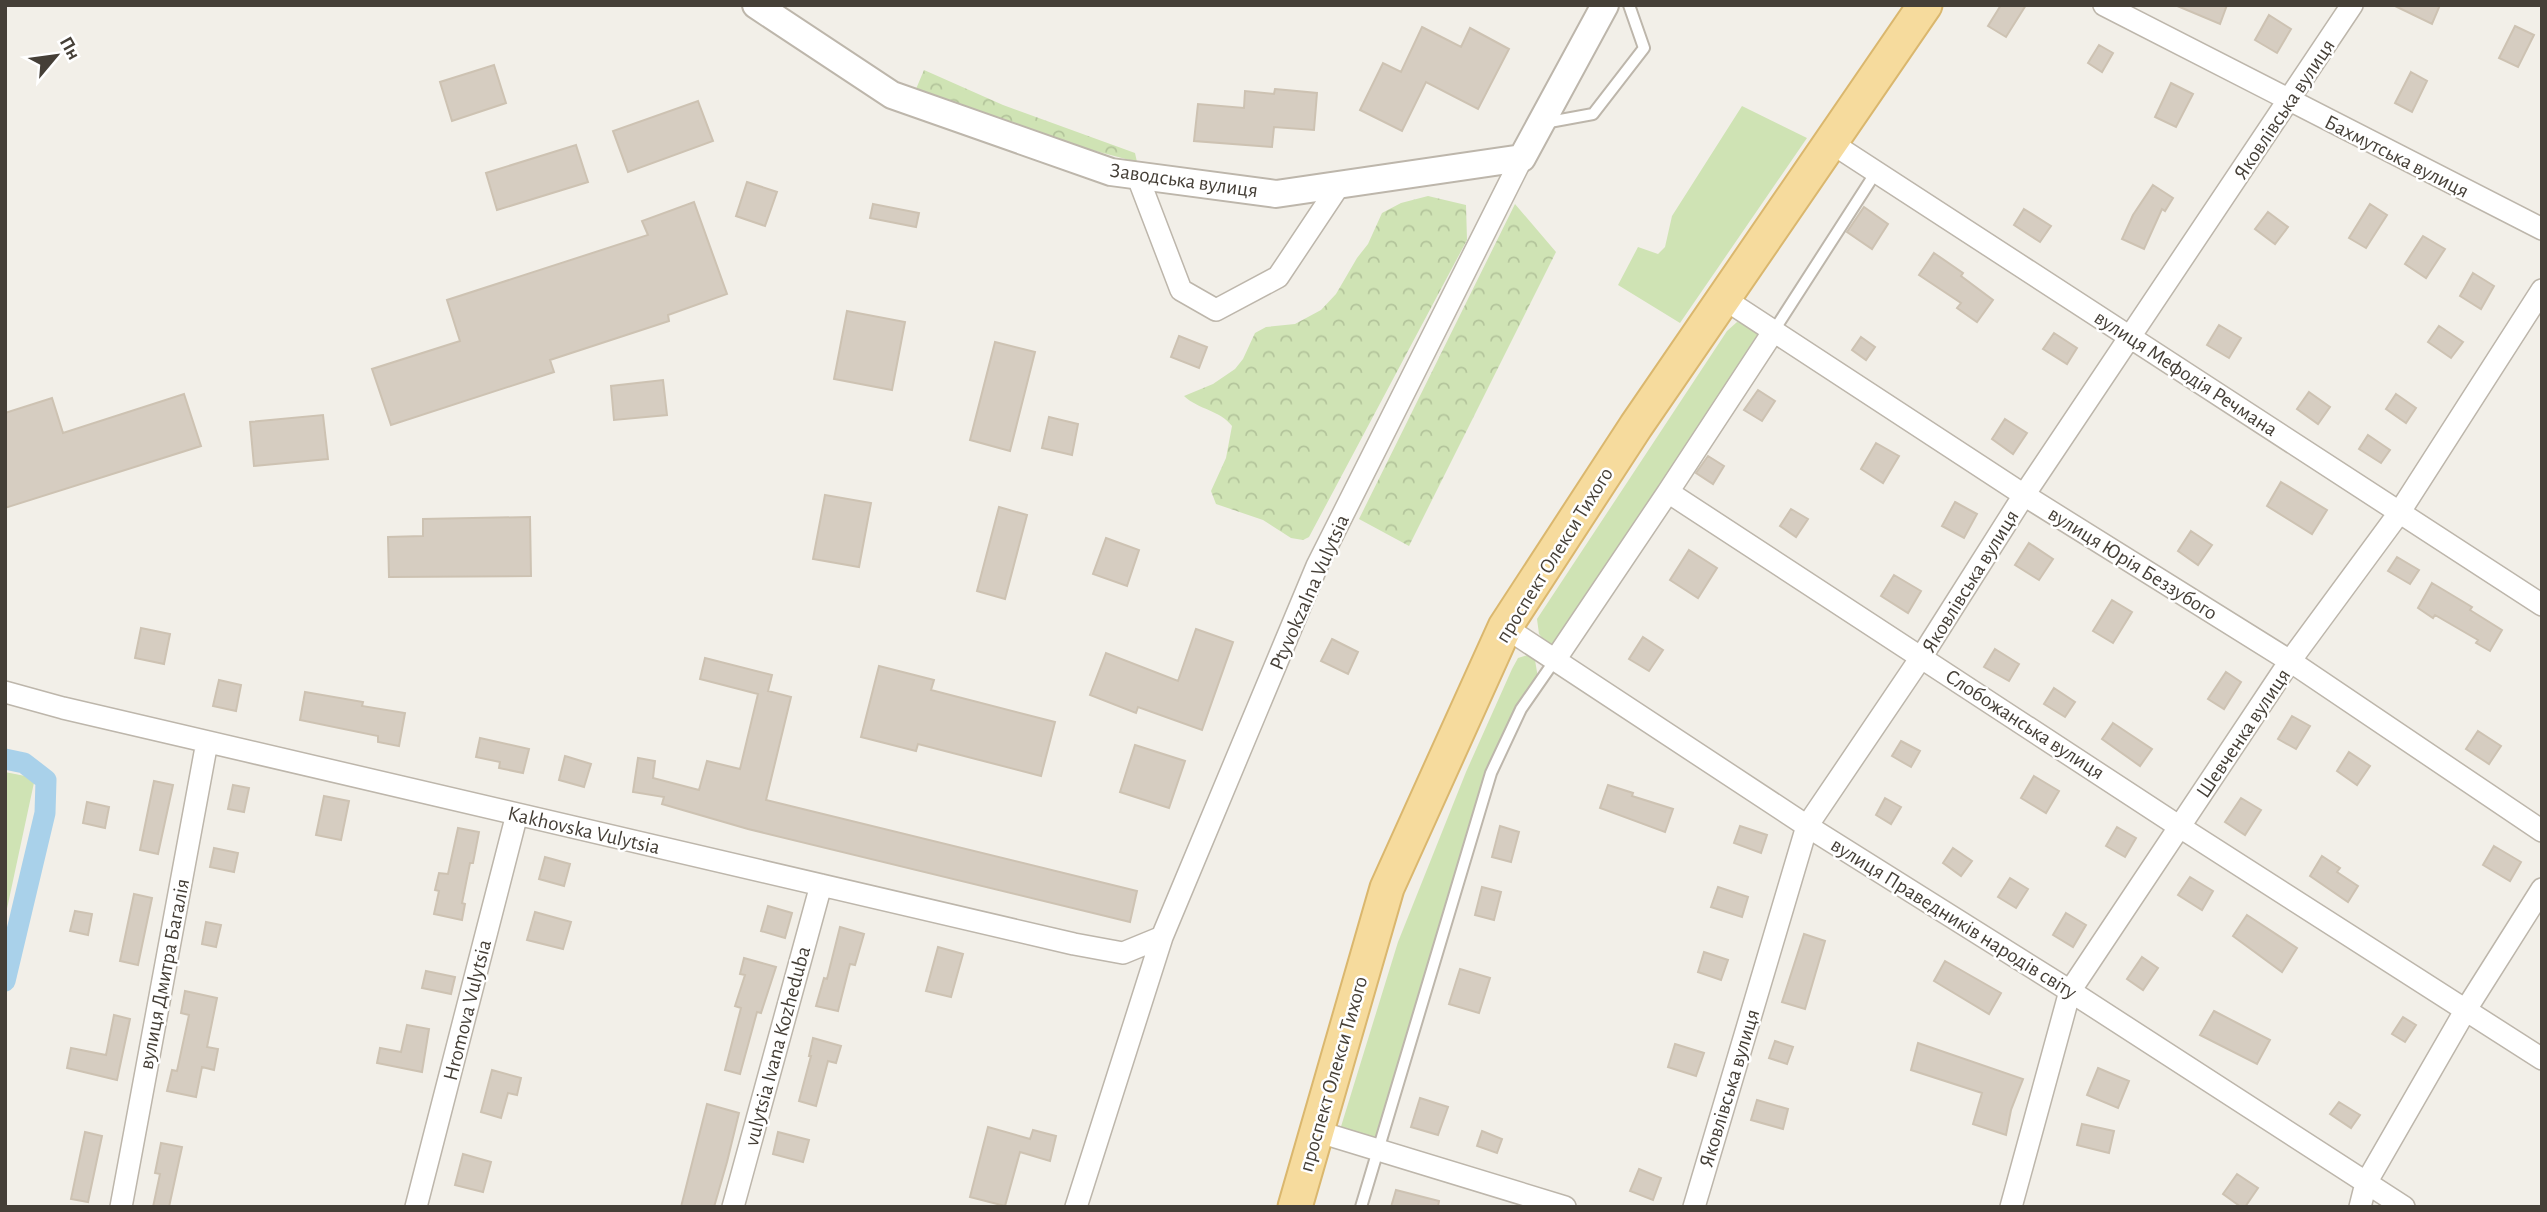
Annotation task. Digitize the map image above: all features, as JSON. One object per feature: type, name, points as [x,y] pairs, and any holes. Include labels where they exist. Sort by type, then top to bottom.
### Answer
[{"type":"main road","name":"проспект Олекси Тихого","points":[[1295,1207],[1387,888],[1505,627],[1723,298],[1925,5]]},
{"type":"street","name":"Заводська вулиця","points":[[757,5],[892,95],[1111,172],[1276,194],[1522,158]]},
{"type":"street","name":"Ptyvokzalna Vulytsia","points":[[1076,1207],[1162,937],[1317,566],[1522,158],[1605,5]]},
{"type":"street","name":"Бахмутська вулиця","points":[[2104,5],[2289,102],[2542,229]]},
{"type":"street","name":"Яковлівська вулиця","points":[[1694,1207],[1807,826],[1922,656],[2024,495],[2352,5]]},
{"type":"street","name":"вулиця Мефодія Речмана","points":[[1830,142],[2542,605]]},
{"type":"street","points":[[1137,175],[1181,290],[1216,310],[1278,277],[1339,184]]},
{"type":"street","name":"Шевченка вулиця","points":[[2011,1207],[2070,992],[2290,661],[2399,513],[2542,290]]},
{"type":"street","name":"вулиця Юрія Беззубого","points":[[1723,298],[2024,495],[2290,661],[2542,831]]},
{"type":"street","points":[[1555,660],[1773,332]]},
{"type":"street","name":"Слобожанська вулиця","points":[[1668,492],[2180,827],[2542,1059]]},
{"type":"street","name":"вулиця Праведників народів світу","points":[[1505,627],[1807,826],[2404,1207]]},
{"type":"street","name":"Kakhovska Vulytsia","points":[[5,692],[207,742],[1123,953],[1162,937]]},
{"type":"street","name":"вулиця Дмитра Багалія","points":[[121,1207],[207,742]]},
{"type":"street","name":"Hromova Vulytsia","points":[[416,1207],[517,814]]},
{"type":"street","name":"vulytsia Ivana Kozheduba","points":[[733,1207],[821,885]]},
{"type":"street","points":[[2360,1207],[2366,1183],[2465,1011],[2542,889]]},
{"type":"street","points":[[1316,1131],[1565,1207]]},
{"type":"lane","points":[[1541,123],[1593,114],[1644,48],[1629,5]]},
{"type":"lane","points":[[1773,332],[1876,172]]},
{"type":"lane","points":[[1361,1207],[1491,773],[1521,709],[1555,660]]},
{"type":"green space","points":[[924,70],[1003,105],[1135,153],[1137,162],[1054,140],[916,89]]},
{"type":"green space","points":[[1742,106],[1807,138],[1680,323],[1618,285],[1638,247],[1658,254],[1665,247],[1672,216]]},
{"type":"green space","points":[[1428,196],[1466,205],[1467,240],[1309,537],[1303,540],[1291,538],[1263,520],[1216,504],[1211,491],[1226,458],[1232,426],[1222,417],[1184,396],[1213,384],[1235,369],[1243,359],[1255,333],[1266,327],[1295,324],[1321,310],[1336,294],[1368,244],[1382,213],[1401,203]]},
{"type":"green space","points":[[1515,204],[1556,252],[1409,546],[1359,519]]},
{"type":"green space","points":[[1737,322],[1750,326],[1758,337],[1555,644],[1547,644],[1539,634],[1537,619],[1727,331]]},
{"type":"green space","points":[[1528,655],[1535,660],[1538,678],[1517,707],[1486,769],[1374,1144],[1339,1133],[1398,942],[1466,772],[1512,669],[1518,658]]},
{"type":"green space","points":[[5,772],[35,778],[5,918]]},
{"type":"building","points":[[2001,5],[2026,5],[2006,37],[1988,26]]},
{"type":"building","points":[[2175,5],[2227,5],[2220,24]]},
{"type":"building","points":[[2393,5],[2440,5],[2432,24]]},
{"type":"building","points":[[2269,15],[2291,29],[2277,53],[2255,40]]},
{"type":"building","points":[[2515,26],[2534,35],[2518,67],[2499,58]]},
{"type":"building","points":[[1422,27],[1461,47],[1470,28],[1509,49],[1478,109],[1426,82],[1402,131],[1360,110],[1383,63],[1401,72]]},
{"type":"building","points":[[2099,45],[2113,53],[2102,72],[2088,63]]},
{"type":"building","points":[[494,65],[506,103],[452,121],[440,82]]},
{"type":"building","points":[[2411,72],[2427,81],[2412,112],[2395,103]]},
{"type":"building","points":[[2171,83],[2193,94],[2176,127],[2155,117]]},
{"type":"building","points":[[1275,89],[1317,93],[1314,130],[1274,127],[1272,147],[1194,141],[1198,104],[1244,108],[1245,91],[1274,94]]},
{"type":"building","points":[[698,101],[713,141],[628,172],[613,131]]},
{"type":"building","points":[[576,145],[588,182],[497,210],[486,173]]},
{"type":"building","points":[[747,182],[777,192],[765,226],[736,216]]},
{"type":"building","points":[[2153,185],[2173,198],[2165,211],[2162,209],[2144,249],[2122,239],[2133,215]]},
{"type":"building","points":[[694,202],[727,294],[668,315],[669,321],[550,360],[554,372],[391,425],[372,369],[460,341],[447,300],[648,235],[642,221]]},
{"type":"building","points":[[873,204],[919,213],[916,227],[870,218]]},
{"type":"building","points":[[2370,204],[2387,215],[2366,248],[2349,238]]},
{"type":"building","points":[[1864,207],[1888,224],[1872,249],[1847,232]]},
{"type":"building","points":[[2024,209],[2051,226],[2040,242],[2014,225]]},
{"type":"building","points":[[2268,212],[2288,227],[2275,244],[2255,229]]},
{"type":"building","points":[[2423,236],[2445,249],[2426,278],[2405,264]]},
{"type":"building","points":[[1934,253],[1963,273],[1961,276],[1993,300],[1977,322],[1957,308],[1961,303],[1919,275]]},
{"type":"building","points":[[2473,273],[2494,286],[2481,309],[2460,296]]},
{"type":"building","points":[[847,311],[905,322],[892,390],[834,379]]},
{"type":"building","points":[[2219,325],[2241,338],[2229,358],[2207,345]]},
{"type":"building","points":[[2439,326],[2463,342],[2451,358],[2428,342]]},
{"type":"building","points":[[2054,333],[2077,348],[2067,364],[2043,349]]},
{"type":"building","points":[[1179,336],[1207,347],[1199,368],[1171,357]]},
{"type":"building","points":[[1861,337],[1875,347],[1866,360],[1852,350]]},
{"type":"building","points":[[995,342],[1035,352],[1010,451],[970,440]]},
{"type":"building","points":[[663,380],[667,415],[614,420],[611,386]]},
{"type":"building","points":[[1758,390],[1775,401],[1762,421],[1744,410]]},
{"type":"building","points":[[2309,392],[2330,407],[2318,424],[2297,409]]},
{"type":"building","points":[[184,394],[201,446],[5,508],[5,413],[52,398],[63,433]]},
{"type":"building","points":[[2396,394],[2416,408],[2406,423],[2386,409]]},
{"type":"building","points":[[323,415],[328,459],[254,466],[250,422]]},
{"type":"building","points":[[1049,417],[1078,424],[1072,455],[1042,448]]},
{"type":"building","points":[[2005,419],[2027,433],[2013,454],[1992,439]]},
{"type":"building","points":[[2368,435],[2390,450],[2381,463],[2359,449]]},
{"type":"building","points":[[1876,443],[1899,456],[1883,483],[1861,469]]},
{"type":"building","points":[[1708,456],[1724,466],[1713,484],[1696,473]]},
{"type":"building","points":[[2281,482],[2327,510],[2312,534],[2267,506]]},
{"type":"building","points":[[825,495],[871,503],[859,567],[813,559]]},
{"type":"building","points":[[1955,502],[1977,514],[1964,538],[1942,526]]},
{"type":"building","points":[[999,507],[1027,515],[1005,599],[977,591]]},
{"type":"building","points":[[1791,509],[1808,519],[1796,537],[1780,526]]},
{"type":"building","points":[[530,517],[531,576],[389,577],[388,537],[423,536],[423,519]]},
{"type":"building","points":[[2191,531],[2212,545],[2198,565],[2178,551]]},
{"type":"building","points":[[1106,538],[1139,550],[1127,586],[1093,574]]},
{"type":"building","points":[[2029,543],[2053,559],[2039,580],[2015,565]]},
{"type":"building","points":[[1689,550],[1717,568],[1698,598],[1670,580]]},
{"type":"building","points":[[2397,557],[2419,570],[2410,584],[2388,571]]},
{"type":"building","points":[[1894,575],[1921,591],[1908,613],[1881,596]]},
{"type":"building","points":[[2432,583],[2472,607],[2470,610],[2502,630],[2490,651],[2476,643],[2478,640],[2418,608]]},
{"type":"building","points":[[2112,600],[2132,612],[2113,643],[2093,631]]},
{"type":"building","points":[[141,628],[170,634],[164,664],[135,658]]},
{"type":"building","points":[[1196,629],[1233,642],[1202,730],[1138,707],[1136,713],[1090,695],[1106,653],[1178,681]]},
{"type":"building","points":[[1643,637],[1663,650],[1649,671],[1629,659]]},
{"type":"building","points":[[1332,639],[1358,652],[1348,674],[1321,661]]},
{"type":"building","points":[[1995,649],[2019,664],[2009,681],[1984,667]]},
{"type":"building","points":[[705,658],[772,675],[768,691],[791,697],[766,800],[1137,891],[1130,922],[748,829],[662,804],[664,797],[633,792],[638,758],[655,761],[653,778],[699,790],[707,761],[740,769],[758,694],[700,679]]},
{"type":"building","points":[[879,666],[934,680],[931,690],[1055,722],[1041,776],[918,744],[916,751],[861,737]]},
{"type":"building","points":[[2226,672],[2241,682],[2224,709],[2208,699]]},
{"type":"building","points":[[219,680],[241,685],[236,711],[213,706]]},
{"type":"building","points":[[2054,688],[2075,702],[2065,717],[2044,704]]},
{"type":"building","points":[[305,692],[363,702],[362,706],[405,713],[399,746],[378,742],[378,736],[300,720]]},
{"type":"building","points":[[2292,716],[2310,726],[2296,749],[2278,739]]},
{"type":"building","points":[[2113,723],[2152,749],[2140,766],[2102,739]]},
{"type":"building","points":[[2478,731],[2501,746],[2489,764],[2466,749]]},
{"type":"building","points":[[480,738],[529,749],[523,773],[499,768],[500,762],[476,757]]},
{"type":"building","points":[[1901,741],[1920,751],[1911,767],[1892,756]]},
{"type":"building","points":[[1135,745],[1185,761],[1169,808],[1120,792]]},
{"type":"building","points":[[2349,752],[2370,766],[2357,785],[2337,771]]},
{"type":"building","points":[[565,756],[591,764],[584,787],[559,780]]},
{"type":"building","points":[[2034,776],[2059,791],[2046,813],[2021,798]]},
{"type":"building","points":[[154,781],[173,785],[158,854],[140,850]]},
{"type":"building","points":[[233,785],[249,788],[244,812],[228,809]]},
{"type":"building","points":[[1608,785],[1673,809],[1665,832],[1600,808]]},
{"type":"building","points":[[324,796],[349,801],[341,840],[316,835]]},
{"type":"building","points":[[1885,798],[1901,807],[1891,824],[1876,815]]},
{"type":"building","points":[[2241,798],[2261,810],[2245,835],[2225,822]]},
{"type":"building","points":[[87,802],[109,807],[105,828],[83,823]]},
{"type":"building","points":[[1500,826],[1519,832],[1511,862],[1492,857]]},
{"type":"building","points":[[1740,826],[1767,835],[1761,853],[1734,843]]},
{"type":"building","points":[[2117,827],[2136,838],[2125,857],[2106,846]]},
{"type":"building","points":[[458,828],[479,832],[462,903],[465,904],[462,920],[434,914],[439,891],[435,890],[439,873],[448,874]]},
{"type":"building","points":[[2494,846],[2521,862],[2510,881],[2483,865]]},
{"type":"building","points":[[214,848],[238,853],[234,872],[210,867]]},
{"type":"building","points":[[1953,848],[1972,861],[1961,876],[1943,863]]},
{"type":"building","points":[[2322,856],[2340,868],[2337,872],[2358,886],[2348,902],[2310,876]]},
{"type":"building","points":[[545,857],[570,864],[564,886],[539,879]]},
{"type":"building","points":[[2190,877],[2213,891],[2202,910],[2178,895]]},
{"type":"building","points":[[2010,878],[2028,889],[2016,908],[1998,897]]},
{"type":"building","points":[[1482,887],[1501,892],[1494,920],[1475,915]]},
{"type":"building","points":[[1718,887],[1748,897],[1742,917],[1711,907]]},
{"type":"building","points":[[134,894],[152,898],[138,965],[120,961]]},
{"type":"building","points":[[768,906],[792,913],[785,938],[761,931]]},
{"type":"building","points":[[75,911],[92,914],[88,935],[70,931]]},
{"type":"building","points":[[535,912],[571,922],[563,949],[527,940]]},
{"type":"building","points":[[2066,913],[2086,925],[2073,947],[2053,935]]},
{"type":"building","points":[[2247,915],[2297,948],[2282,972],[2233,936]]},
{"type":"building","points":[[206,922],[221,925],[216,947],[202,944]]},
{"type":"building","points":[[840,927],[864,934],[855,965],[850,964],[838,1011],[816,1006],[824,978],[827,979]]},
{"type":"building","points":[[1804,934],[1825,941],[1805,1009],[1782,1002]]},
{"type":"building","points":[[938,947],[963,954],[951,997],[926,991]]},
{"type":"building","points":[[1704,952],[1728,960],[1721,980],[1698,972]]},
{"type":"building","points":[[2142,957],[2158,968],[2143,990],[2127,979]]},
{"type":"building","points":[[744,958],[776,967],[761,1013],[757,1012],[740,1074],[725,1070],[741,1008],[735,1006],[745,975],[740,974]]},
{"type":"building","points":[[1945,961],[2001,993],[1989,1014],[1934,981]]},
{"type":"building","points":[[1460,969],[1490,978],[1479,1013],[1449,1004]]},
{"type":"building","points":[[426,971],[455,977],[451,994],[422,988]]},
{"type":"building","points":[[185,991],[217,998],[207,1047],[218,1049],[214,1070],[202,1067],[196,1097],[167,1091],[172,1070],[177,1071],[189,1015],[181,1013]]},
{"type":"building","points":[[2214,1011],[2270,1040],[2257,1064],[2200,1035]]},
{"type":"building","points":[[114,1015],[130,1019],[117,1080],[67,1068],[71,1048],[106,1055]]},
{"type":"building","points":[[2403,1017],[2416,1025],[2405,1042],[2392,1034]]},
{"type":"building","points":[[407,1025],[429,1029],[422,1072],[377,1063],[380,1048],[401,1052]]},
{"type":"building","points":[[813,1038],[841,1046],[836,1063],[828,1061],[816,1106],[799,1101]]},
{"type":"building","points":[[1775,1041],[1793,1047],[1787,1064],[1769,1058]]},
{"type":"building","points":[[1918,1043],[2023,1079],[2011,1110],[2006,1135],[1973,1124],[1982,1093],[1911,1070]]},
{"type":"building","points":[[1675,1044],[1704,1053],[1696,1076],[1668,1067]]},
{"type":"building","points":[[2098,1068],[2129,1081],[2118,1108],[2087,1095]]},
{"type":"building","points":[[492,1070],[521,1078],[517,1095],[508,1093],[501,1118],[481,1112]]},
{"type":"building","points":[[1420,1098],[1448,1107],[1438,1135],[1411,1127]]},
{"type":"building","points":[[1757,1100],[1788,1109],[1783,1129],[1751,1120]]},
{"type":"building","points":[[2339,1102],[2360,1115],[2351,1128],[2330,1114]]},
{"type":"building","points":[[707,1104],[739,1113],[727,1162],[714,1207],[681,1207]]},
{"type":"building","points":[[2082,1124],[2114,1131],[2109,1153],[2077,1145]]},
{"type":"building","points":[[988,1127],[1030,1139],[1033,1130],[1056,1136],[1050,1161],[1020,1152],[1005,1206],[970,1197]]},
{"type":"building","points":[[1482,1131],[1502,1139],[1497,1153],[1477,1146]]},
{"type":"building","points":[[85,1132],[102,1136],[88,1202],[71,1199]]},
{"type":"building","points":[[778,1132],[809,1140],[803,1162],[773,1154]]},
{"type":"building","points":[[161,1143],[182,1147],[169,1207],[153,1207],[160,1174],[155,1173]]},
{"type":"building","points":[[463,1154],[491,1162],[483,1192],[455,1185]]},
{"type":"building","points":[[1639,1169],[1661,1178],[1653,1200],[1630,1191]]},
{"type":"building","points":[[2237,1174],[2258,1188],[2245,1207],[2223,1194]]},
{"type":"building","points":[[1396,1190],[1439,1201],[1438,1207],[1391,1207]]},
{"type":"waterway","points":[[5,759],[24,763],[46,780],[45,813],[5,981]]}]
